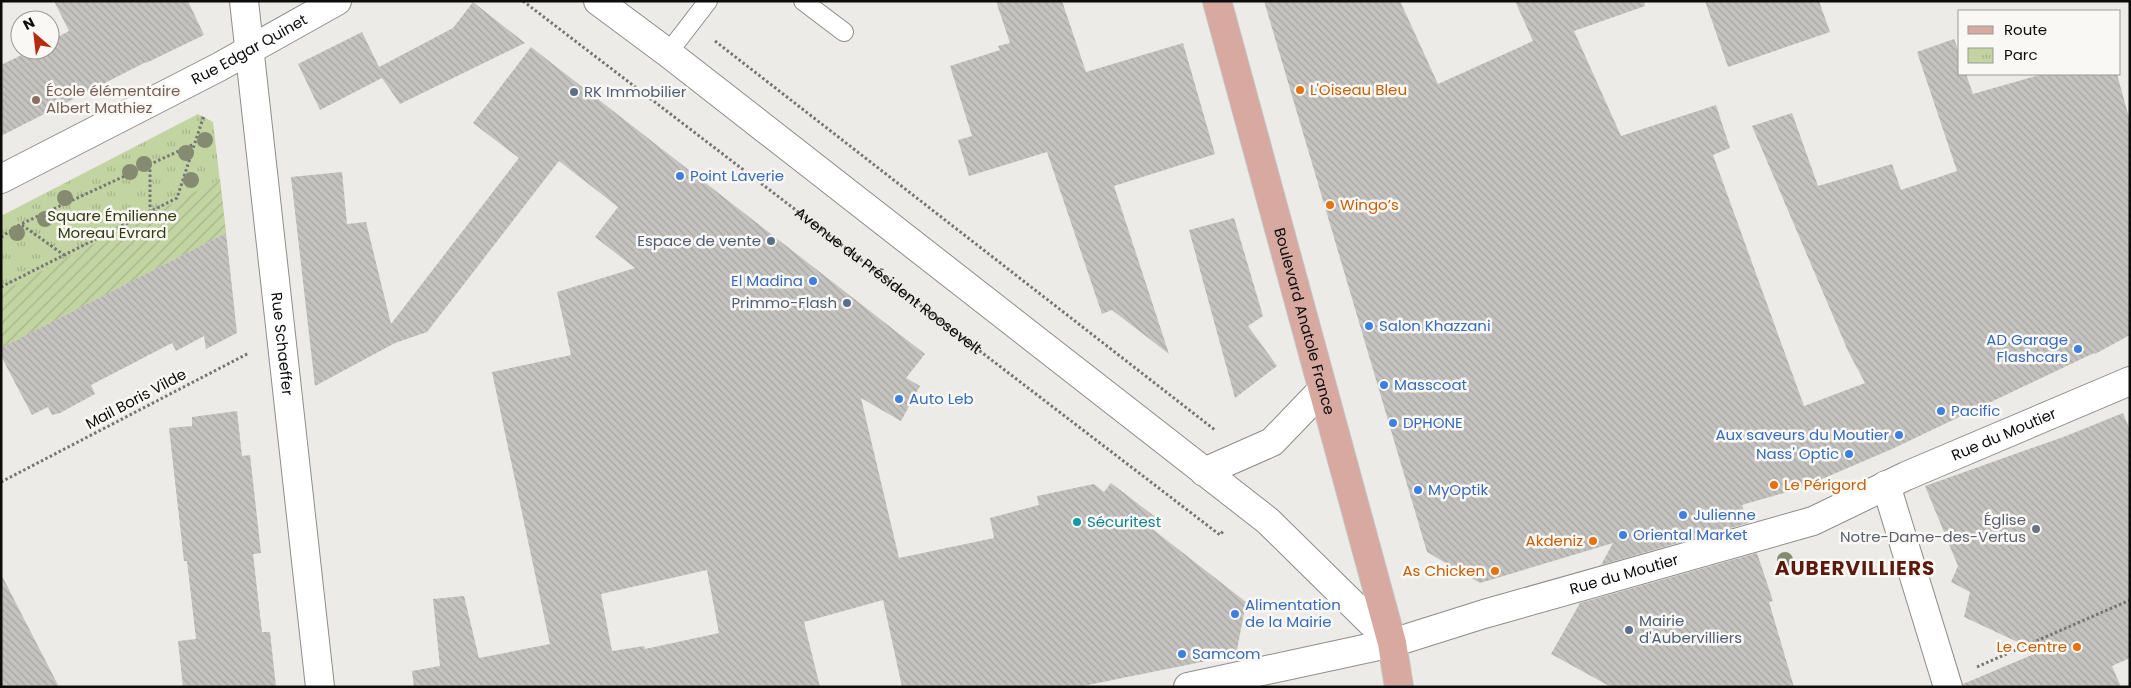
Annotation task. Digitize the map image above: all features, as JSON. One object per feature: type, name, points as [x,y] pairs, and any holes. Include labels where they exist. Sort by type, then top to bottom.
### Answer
[{"type":"main road","name":"Boulevard Anatole France","points":[[1217,1],[1392,643],[1398,687]]},
{"type":"street","name":"Rue Schaeffer","points":[[244,1],[320,687]]},
{"type":"street","name":"Rue Edgar Quinet","points":[[1,179],[219,67],[337,1]]},
{"type":"street","points":[[598,1],[668,53],[1278,530],[1392,643]]},
{"type":"street","name":"Rue du Moutier","points":[[1188,687],[1392,643],[1484,614],[1813,520],[1896,481],[2130,381]]},
{"type":"street","points":[[1204,472],[1272,442],[1322,390]]},
{"type":"street","points":[[1896,481],[1947,684]]},
{"type":"lane","points":[[668,53],[708,1]]},
{"type":"lane","points":[[803,1],[844,32]]},
{"type":"path","name":"Avenue du Président Roosevelt","points":[[523,1],[1220,535],[1244,503]]},
{"type":"path","points":[[1,287],[177,198],[219,67]]},
{"type":"path","points":[[1,237],[21,224],[195,143]]},
{"type":"path","points":[[150,165],[150,212]]},
{"type":"path","points":[[21,224],[64,255]]},
{"type":"path","name":"Mail Boris Vilde","points":[[1,482],[282,335]]},
{"type":"path","points":[[1947,684],[2130,600]]},
{"type":"green space","name":"Square Émilienne Moreau Evrard","points":[[198,114],[213,122],[226,233],[1,348],[1,216]]},
{"type":"green space","points":[[220,179],[226,233],[1,348],[1,292]]},
{"type":"building","name":"École élémentaire Albert Mathiez","points":[[54,1],[188,1],[204,35],[146,62],[1,136],[1,65],[11,60],[60,60],[60,36],[69,31]]},
{"type":"building","points":[[996,1],[1062,1],[1086,72],[1183,43],[1215,154],[1114,186],[1169,354],[1112,310],[1102,314],[1047,152],[969,176],[958,140],[972,136],[950,66],[1000,50],[998,46],[1010,43]]},
{"type":"building","points":[[1264,1],[1400,1],[1438,84],[1533,41],[1515,1],[1644,1],[1645,6],[1574,31],[1621,136],[1716,105],[1730,148],[1713,155],[1804,406],[1865,383],[1848,351],[1752,126],[1792,113],[1818,186],[1892,164],[1901,190],[1957,171],[1917,52],[1954,39],[1958,50],[1958,75],[1966,75],[1973,94],[2040,75],[2117,75],[2130,121],[2130,335],[2095,354],[1892,449],[1801,488],[1742,505],[1748,523],[1601,565],[1613,543],[1480,583],[1427,552]]},
{"type":"building","points":[[1705,1],[1819,1],[1830,32],[1728,67]]},
{"type":"building","points":[[473,2],[525,43],[400,104],[382,78],[320,110],[298,64],[362,32],[379,67],[453,28]]},
{"type":"building","points":[[531,47],[925,354],[906,378],[920,386],[901,421],[861,398],[899,558],[994,538],[990,518],[1039,505],[1037,496],[1094,484],[1104,492],[1111,483],[1158,519],[1151,528],[1246,602],[1236,655],[1078,687],[902,687],[883,600],[804,622],[820,687],[414,687],[412,671],[440,666],[433,599],[464,596],[479,658],[550,644],[492,372],[571,355],[557,292],[635,268],[595,237],[618,207],[559,161],[427,332],[395,343],[315,386],[291,177],[342,172],[347,224],[366,222],[391,324],[519,158],[473,123]],"holes":[[[707,570],[719,633],[645,649],[644,646],[612,651],[601,594]]]},
{"type":"building","points":[[1234,218],[1263,316],[1248,326],[1277,366],[1235,398],[1189,230]]},
{"type":"building","points":[[226,233],[237,333],[206,349],[204,336],[176,351],[172,343],[91,385],[95,394],[60,413],[52,415],[48,407],[32,415],[1,356],[1,348]]},
{"type":"building","points":[[237,411],[242,456],[250,455],[261,553],[253,554],[262,632],[270,632],[276,687],[183,687],[178,641],[196,639],[187,561],[184,561],[169,428],[192,426],[192,417]]},
{"type":"building","name":"Église Notre-Dame-des-Vertus","points":[[2123,413],[2130,430],[2130,658],[2112,666],[2121,687],[1963,687],[1963,684],[2039,652],[1964,617],[1970,592],[1951,582],[1958,566],[1925,486],[2066,436]]},
{"type":"building","name":"Mairie d'Aubervilliers","points":[[1757,553],[1773,601],[1769,602],[1794,687],[1611,687],[1551,654],[1580,603]]},
{"type":"building","points":[[1,574],[59,687],[1,687]]},
{"type":"place","name":"L'Oiseau Bleu","points":[[1300,90]]},
{"type":"place","name":"RK Immobilier","points":[[574,92]]},
{"type":"place","name":"École élémentaire Albert Mathiez","points":[[36,100]]},
{"type":"place","name":"Point Laverie","points":[[680,176]]},
{"type":"place","name":"Wingo’s","points":[[1330,205]]},
{"type":"place","name":"Espace de vente","points":[[771,241]]},
{"type":"place","name":"El Madina","points":[[813,281]]},
{"type":"place","name":"Primmo-Flash","points":[[847,303]]},
{"type":"place","name":"Salon Khazzani","points":[[1369,326]]},
{"type":"place","name":"AD Garage Flashcars","points":[[2078,349]]},
{"type":"place","name":"Masscoat","points":[[1384,385]]},
{"type":"place","name":"Auto Leb","points":[[899,399]]},
{"type":"place","name":"Pacific","points":[[1941,411]]},
{"type":"place","name":"DPHONE","points":[[1393,423]]},
{"type":"place","name":"Aux saveurs du Moutier","points":[[1899,435]]},
{"type":"place","name":"Nass' Optic","points":[[1849,454]]},
{"type":"place","name":"Le Périgord","points":[[1774,485]]},
{"type":"place","name":"MyOptik","points":[[1418,490]]},
{"type":"place","name":"Julienne","points":[[1683,515]]},
{"type":"place","name":"Sécuritest","points":[[1077,522]]},
{"type":"place","name":"Église Notre-Dame-des-Vertus","points":[[2036,529]]},
{"type":"place","name":"Oriental Market","points":[[1623,535]]},
{"type":"place","name":"Akdeniz","points":[[1593,541]]},
{"type":"place","name":"As Chicken","points":[[1495,571]]},
{"type":"place","name":"Alimentation de la Mairie","points":[[1235,614]]},
{"type":"place","name":"Mairie d'Aubervilliers","points":[[1629,630]]},
{"type":"place","name":"Le Centre","points":[[2077,647]]},
{"type":"place","name":"Samcom","points":[[1182,654]]},
{"type":"district","name":"AUBERVILLIERS","points":[[1855,568]]}]
